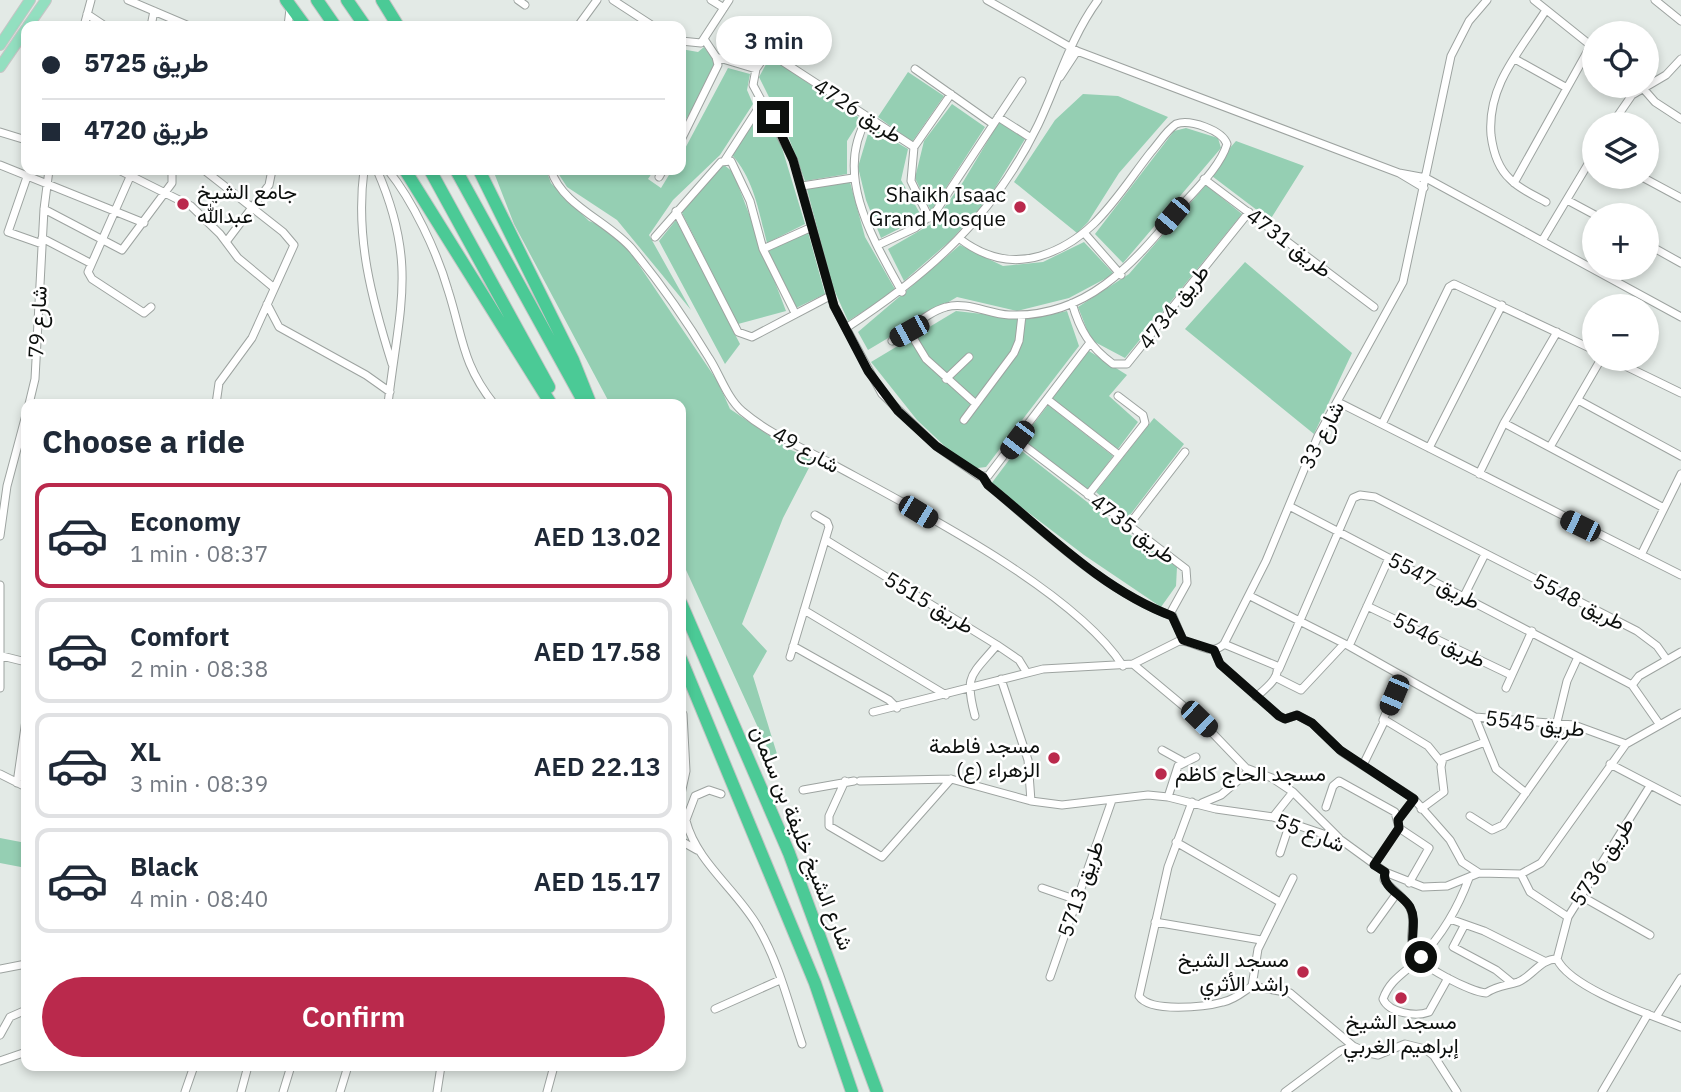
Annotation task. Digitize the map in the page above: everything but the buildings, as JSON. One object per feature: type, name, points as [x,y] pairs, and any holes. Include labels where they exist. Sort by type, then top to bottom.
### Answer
[{"type":"highway","points":[[317,0],[332,21]]},
{"type":"highway","points":[[347,0],[362,21]]},
{"type":"highway","points":[[382,0],[395,21]]},
{"type":"highway","points":[[287,1],[301,21]]},
{"type":"highway","points":[[408,175],[548,399]]},
{"type":"highway","points":[[433,175],[555,399]]},
{"type":"highway","points":[[459,175],[584,399]]},
{"type":"highway","points":[[482,175],[579,373],[586,399]]},
{"type":"highway","name":"شارع الشيخ خليفة بن سلمان","points":[[686,615],[789,853],[877,1092]]},
{"type":"highway","name":"شارع الشيخ خليفة بن سلمان","points":[[686,671],[815,983],[852,1092]]},
{"type":"main road","points":[[0,45],[30,0]]},
{"type":"main road","points":[[32,21],[46,0]]},
{"type":"main road","points":[[0,67],[21,37]]},
{"type":"street","points":[[85,21],[91,0]]},
{"type":"street","points":[[128,0],[177,21]]},
{"type":"street","points":[[582,21],[597,0]]},
{"type":"street","points":[[613,0],[645,21]]},
{"type":"street","points":[[711,0],[724,8]]},
{"type":"street","points":[[686,42],[696,45],[704,39],[729,0]]},
{"type":"street","points":[[987,0],[1074,50],[1399,173],[1424,188]]},
{"type":"street","points":[[846,328],[902,292],[960,239],[996,195],[1031,138],[1098,0]]},
{"type":"street","name":"شارع 33","points":[[1224,644],[1250,596],[1318,436],[1403,282],[1451,56],[1469,21],[1487,0]]},
{"type":"street","points":[[1655,0],[1681,21]]},
{"type":"street","points":[[287,1],[289,21]]},
{"type":"street","points":[[1546,202],[1514,183],[1496,157],[1490,112],[1494,94],[1515,59],[1541,4],[1582,39]]},
{"type":"street","points":[[152,21],[154,11]]},
{"type":"street","points":[[87,14],[98,21]]},
{"type":"street","points":[[782,32],[756,69],[754,85],[784,139],[802,186],[831,296],[882,394],[936,446],[987,475],[998,492],[1110,583],[1140,602],[1172,616],[1183,640]]},
{"type":"street","points":[[686,131],[718,65],[704,39]]},
{"type":"street","name":"طريق 4726","points":[[768,52],[867,119],[914,147]]},
{"type":"street","points":[[716,57],[756,69]]},
{"type":"street","points":[[1515,59],[1567,88]]},
{"type":"street","points":[[1659,78],[1681,59]]},
{"type":"street","points":[[1514,183],[1582,63]]},
{"type":"street","points":[[915,69],[951,94],[1031,138]]},
{"type":"street","points":[[878,245],[929,218],[942,204],[1022,81]]},
{"type":"street","points":[[929,218],[911,181],[914,147],[951,94]]},
{"type":"street","points":[[1655,98],[1681,120]]},
{"type":"street","points":[[655,237],[725,160],[763,101]]},
{"type":"street","points":[[867,119],[856,143],[853,178],[878,245],[902,292]]},
{"type":"street","points":[[892,341],[947,306],[1022,315],[1072,303],[1121,275],[1204,178],[1225,151],[1227,144],[1220,134],[1187,122],[1176,124],[1086,235],[1051,253],[1011,260],[984,254],[960,239]]},
{"type":"street","points":[[0,132],[21,139]]},
{"type":"street","points":[[725,160],[734,165],[750,201],[763,249],[795,313]]},
{"type":"street","points":[[1,167],[21,175]]},
{"type":"street","points":[[1399,173],[1426,178],[1681,317]]},
{"type":"street","points":[[1542,241],[1582,174]]},
{"type":"street","points":[[22,175],[144,223]]},
{"type":"street","name":"شارع 79","points":[[30,399],[35,379],[44,209],[48,175]]},
{"type":"street","points":[[131,175],[88,272],[92,279],[145,313],[151,307]]},
{"type":"street","points":[[137,175],[191,206],[238,258],[273,287]]},
{"type":"street","points":[[44,209],[100,241],[122,250],[173,183],[172,175]]},
{"type":"street","points":[[210,175],[290,238],[294,246],[239,360],[219,383],[217,399]]},
{"type":"street","points":[[226,242],[269,185],[271,175]]},
{"type":"street","points":[[364,175],[360,212],[365,265],[373,303],[393,368]]},
{"type":"street","points":[[379,175],[396,220],[402,249],[403,289],[389,399]]},
{"type":"street","points":[[391,175],[411,204],[448,287],[468,364],[491,399]]},
{"type":"street","points":[[485,175],[488,187]]},
{"type":"street","name":"شارع 49","points":[[552,175],[567,195],[617,231],[659,282],[740,410],[774,434],[895,498],[1019,574],[1087,625],[1123,666]]},
{"type":"street","points":[[27,177],[8,232],[42,241],[90,263]]},
{"type":"street","points":[[802,186],[853,178]]},
{"type":"street","name":"طريق 4731","points":[[1204,178],[1374,307]]},
{"type":"street","points":[[1659,186],[1681,198]]},
{"type":"street","points":[[1567,200],[1582,208]]},
{"type":"street","points":[[677,211],[741,334],[752,337],[831,296]]},
{"type":"street","name":"طريق 4734","points":[[1089,344],[1113,364],[1127,364],[1249,212]]},
{"type":"street","points":[[763,249],[812,227]]},
{"type":"street","points":[[1086,235],[1121,275]]},
{"type":"street","points":[[1659,251],[1681,263]]},
{"type":"street","points":[[1382,424],[1450,287],[1460,284],[1582,344]]},
{"type":"street","points":[[987,475],[1017,440],[1089,344],[1080,329],[1072,303]]},
{"type":"street","points":[[267,304],[279,327],[366,375],[390,392]]},
{"type":"street","points":[[1429,448],[1502,305]]},
{"type":"street","points":[[964,420],[1014,353],[1019,341],[1022,315]]},
{"type":"street","points":[[909,331],[919,352],[976,404]]},
{"type":"street","points":[[1479,474],[1504,423],[1556,332]]},
{"type":"street","points":[[946,379],[969,357]]},
{"type":"street","points":[[1550,447],[1594,371]]},
{"type":"street","points":[[1636,371],[1681,393]]},
{"type":"street","points":[[1088,495],[1144,423],[1144,418],[1118,396]]},
{"type":"street","points":[[1047,399],[1119,455]]},
{"type":"street","points":[[1578,400],[1681,456]]},
{"type":"street","points":[[1338,402],[1681,575]]},
{"type":"street","points":[[1504,423],[1664,508]]},
{"type":"street","points":[[0,536],[7,486],[21,434]]},
{"type":"street","name":"طريق 4735","points":[[1017,440],[1188,573],[1187,583],[1171,607],[1172,616]]},
{"type":"street","points":[[1128,526],[1185,452]]},
{"type":"street","points":[[1641,555],[1681,474]]},
{"type":"street","name":"طريق 5548","points":[[1338,531],[1353,498],[1360,495],[1375,497],[1647,637],[1667,660]]},
{"type":"street","name":"طريق 5547","points":[[1289,506],[1632,685],[1648,707],[1657,726]]},
{"type":"street","points":[[790,657],[829,524],[814,515]]},
{"type":"street","points":[[1256,697],[1277,673],[1338,531]]},
{"type":"street","name":"طريق 5515","points":[[825,540],[997,645],[1019,660],[1027,673]]},
{"type":"street","points":[[1464,596],[1485,554]]},
{"type":"street","name":"طريق 5546","points":[[1277,673],[1301,690],[1347,645],[1389,558]]},
{"type":"street","points":[[0,584],[0,688]]},
{"type":"street","name":"طريق 5545","points":[[1250,596],[1347,645],[1475,717],[1574,725],[1626,744]]},
{"type":"street","name":"طريق 5546","points":[[1367,606],[1511,675]]},
{"type":"street","points":[[804,610],[946,695]]},
{"type":"street","name":"طريق 5546","points":[[1506,688],[1532,631]]},
{"type":"street","points":[[873,712],[897,708],[998,679],[1052,668],[1133,664],[1183,640],[1214,650],[1224,644],[1269,660],[1277,673]]},
{"type":"street","points":[[975,716],[967,688],[972,675],[997,645]]},
{"type":"street","points":[[793,646],[897,708]]},
{"type":"street","points":[[1214,650],[1220,664],[1283,719],[1297,715],[1312,723],[1340,750],[1364,763],[1414,799],[1450,840],[1462,862],[1479,873]]},
{"type":"street","points":[[1632,685],[1636,678],[1681,652]]},
{"type":"street","points":[[2,656],[21,660]]},
{"type":"street","points":[[1557,722],[1567,681],[1578,657]]},
{"type":"street","points":[[1133,664],[1199,719],[1250,770],[1272,778],[1293,792],[1341,840]]},
{"type":"street","points":[[1364,763],[1402,677]]},
{"type":"street","points":[[998,679],[1028,760],[1031,801]]},
{"type":"street","points":[[1521,874],[1541,863],[1554,847],[1626,744],[1681,713]]},
{"type":"street","points":[[1475,717],[1500,775],[1526,793]]},
{"type":"street","points":[[1383,720],[1428,746],[1441,762],[1444,792],[1421,809]]},
{"type":"street","points":[[1469,816],[1492,830],[1500,828],[1574,725]]},
{"type":"street","points":[[1441,762],[1447,755],[1485,742]]},
{"type":"street","points":[[1163,750],[1182,761],[1196,757]]},
{"type":"street","points":[[17,783],[21,755]]},
{"type":"street","points":[[1168,797],[1182,761]]},
{"type":"street","points":[[1610,764],[1681,801]]},
{"type":"street","points":[[1202,804],[1222,795],[1250,770]]},
{"type":"street","points":[[2,776],[21,785]]},
{"type":"street","points":[[845,781],[829,816],[829,827],[882,857],[951,779]]},
{"type":"street","name":"شارع 55","points":[[803,790],[845,781],[951,779],[1031,801],[1062,805],[1148,795],[1168,797],[1216,809],[1273,817],[1341,840],[1385,872],[1409,883],[1435,887],[1479,873],[1521,874]]},
{"type":"street","points":[[1326,807],[1333,786],[1339,781],[1392,809],[1398,824],[1429,848],[1409,883]]},
{"type":"street","name":"طريق 5736","points":[[1521,874],[1530,892],[1568,918],[1650,786]]},
{"type":"street","points":[[686,813],[698,794],[709,790],[721,794]]},
{"type":"street","points":[[1273,817],[1293,792]]},
{"type":"street","points":[[1216,809],[1222,795]]},
{"type":"street","points":[[1374,865],[1414,799]]},
{"type":"street","name":"طريق 5713","points":[[1050,977],[1112,800]]},
{"type":"street","points":[[1192,802],[1176,842],[1155,922],[1139,992],[1143,1002],[1178,1007],[1225,1002],[1252,986],[1294,996],[1353,1046],[1373,1055],[1405,1044],[1425,1049],[1434,1056],[1457,1092]]},
{"type":"street","points":[[686,821],[698,850],[752,917],[771,951],[802,1044]]},
{"type":"street","points":[[1280,853],[1290,823]]},
{"type":"street","points":[[1176,842],[1280,902]]},
{"type":"street","points":[[686,844],[698,850]]},
{"type":"street","points":[[1385,872],[1384,880],[1397,892],[1412,913],[1411,941],[1418,960],[1448,978],[1481,993],[1522,980],[1544,961],[1557,959]]},
{"type":"street","points":[[1448,978],[1429,1012],[1424,1014],[1394,1009],[1386,1005],[1383,999],[1393,981],[1418,960],[1450,919],[1469,877]]},
{"type":"street","points":[[1252,986],[1261,940],[1293,878]]},
{"type":"street","points":[[1042,888],[1077,900]]},
{"type":"street","points":[[1371,929],[1397,892]]},
{"type":"street","points":[[1581,896],[1650,935]]},
{"type":"street","points":[[1557,959],[1568,918]]},
{"type":"street","points":[[1450,919],[1484,931],[1544,961]]},
{"type":"street","points":[[1155,922],[1261,940]]},
{"type":"street","points":[[1464,926],[1453,947],[1496,970],[1512,983]]},
{"type":"street","points":[[1557,959],[1570,974],[1608,997],[1681,1027]]},
{"type":"street","points":[[0,961],[15,965]]},
{"type":"street","points":[[0,969],[21,964]]},
{"type":"street","points":[[1602,1092],[1652,1016],[1681,978]]},
{"type":"street","points":[[715,1009],[780,979]]},
{"type":"street","points":[[0,1035],[10,1017],[21,1012]]},
{"type":"street","points":[[1285,1092],[1340,1051],[1353,1046]]},
{"type":"street","points":[[0,1061],[21,1054]]},
{"type":"street","points":[[185,1092],[192,1071]]},
{"type":"street","points":[[241,1092],[247,1071]]},
{"type":"street","points":[[283,1092],[289,1071]]},
{"type":"street","points":[[341,1092],[347,1071]]},
{"type":"street","points":[[438,1092],[441,1071]]},
{"type":"street","points":[[547,1092],[553,1071]]},
{"type":"green space","points":[[704,47],[718,65],[686,119],[686,50],[698,52]]},
{"type":"green space","points":[[770,57],[861,119],[847,141],[847,174],[805,181],[787,133],[759,77]]},
{"type":"green space","points":[[728,68],[750,74],[747,90],[753,104],[720,155],[673,200],[649,235],[691,310],[617,220],[567,187],[559,175],[651,175],[648,179],[661,188],[669,175],[686,175],[686,147]]},
{"type":"green space","points":[[908,72],[944,96],[912,142],[878,117]]},
{"type":"green space","points":[[1083,94],[1118,96],[1168,117],[1119,173],[1088,222],[1077,233],[1014,182],[1055,120]]},
{"type":"green space","points":[[952,104],[985,127],[931,211],[915,178],[924,141]]},
{"type":"green space","points":[[762,109],[779,138],[805,224],[767,243],[751,185],[732,155]]},
{"type":"green space","points":[[999,122],[1025,139],[987,201],[950,241],[904,281],[888,249],[933,223],[963,182]]},
{"type":"green space","points":[[870,127],[908,149],[901,180],[922,217],[881,238],[866,200],[858,167]]},
{"type":"green space","points":[[1186,128],[1218,138],[1221,148],[1123,263],[1095,234],[1174,131]]},
{"type":"green space","points":[[1236,141],[1304,166],[1270,220],[1208,173]]},
{"type":"green space","points":[[724,165],[733,172],[764,253],[808,232],[825,294],[796,308],[765,256],[786,311],[738,324],[681,211]]},
{"type":"green space","points":[[495,175],[548,175],[551,183],[589,221],[616,231],[718,382],[730,409],[789,449],[813,460],[783,518],[742,624],[767,651],[753,676],[777,754],[771,756],[686,570],[686,399],[607,399],[514,224]]},
{"type":"green space","points":[[850,182],[865,237],[896,291],[848,321],[832,285],[807,189]]},
{"type":"green space","points":[[1206,185],[1242,214],[1125,358],[1091,340],[1078,307],[1129,274]]},
{"type":"green space","points":[[676,220],[740,344],[725,364],[659,241]]},
{"type":"green space","points":[[1084,242],[1114,274],[1069,298],[1017,311],[957,297],[868,350],[858,332],[960,245],[1003,266],[1043,262]]},
{"type":"green space","points":[[1245,262],[1352,353],[1314,434],[1185,329]]},
{"type":"green space","points":[[956,311],[1028,319],[1067,311],[1079,346],[986,467],[969,469],[917,420],[871,362]]},
{"type":"green space","points":[[1089,351],[1127,375],[1109,396],[1138,422],[1118,449],[1049,396]]},
{"type":"green space","points":[[1048,405],[1113,456],[1088,490],[1022,439]]},
{"type":"green space","points":[[1154,418],[1184,444],[1127,519],[1096,492]]},
{"type":"green space","points":[[1018,448],[1123,530],[1177,567],[1176,586],[1161,607],[1084,555],[991,484]]},
{"type":"green space","points":[[0,838],[21,842],[21,867],[0,863]]},
{"type":"place","name":"جامع الشيخ عبدالله","points":[[183,204]]},
{"type":"place","name":"Shaikh Isaac Grand Mosque","points":[[1020,207]]},
{"type":"place","name":"مسجد فاطمة الزهراء (ع)","points":[[1054,758]]},
{"type":"place","name":"مسجد الحاج كاظم","points":[[1161,774]]},
{"type":"place","name":"مسجد الشيخ راشد الأثري","points":[[1303,972]]},
{"type":"place","name":"مسجد الشيخ إبراهيم الغربي","points":[[1401,998]]},
{"type":"route","points":[[773,117],[802,186],[834,306],[882,394],[936,446],[983,477],[988,485],[1110,583],[1140,602],[1172,616],[1183,640],[1214,650],[1218,662],[1268,708],[1283,719],[1297,715],[1312,723],[1342,752],[1364,763],[1414,799],[1398,820],[1399,828],[1374,865],[1385,872],[1386,883],[1410,907],[1413,919],[1412,948],[1418,960],[1421,957]]}]
